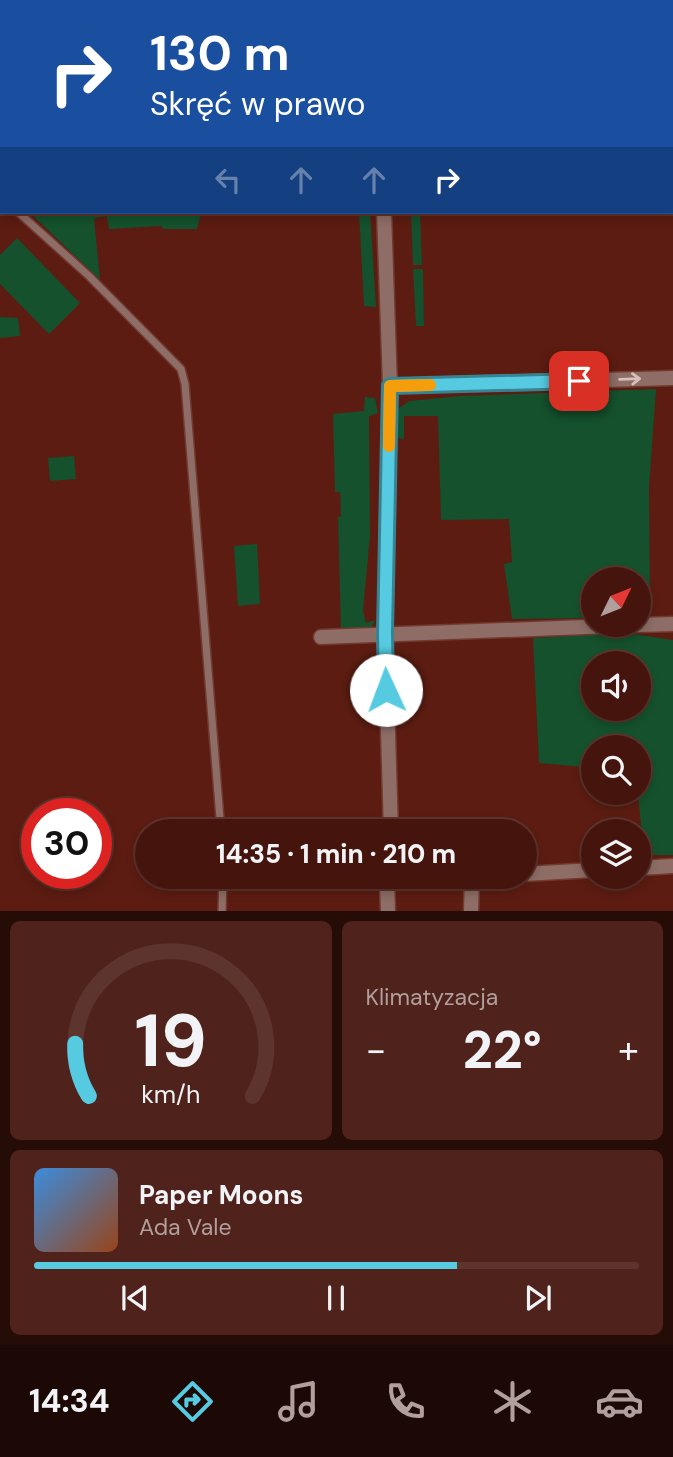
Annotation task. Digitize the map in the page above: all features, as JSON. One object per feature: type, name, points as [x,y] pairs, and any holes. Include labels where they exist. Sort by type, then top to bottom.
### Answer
[{"type":"street","points":[[384,214],[390,386],[385,633],[391,819]]},
{"type":"street","points":[[390,386],[673,378]]},
{"type":"street","points":[[651,625],[673,624]]},
{"type":"street","points":[[321,637],[581,627]]},
{"type":"street","points":[[651,867],[673,866]]},
{"type":"street","points":[[537,873],[581,871]]},
{"type":"street","points":[[388,911],[390,889]]},
{"type":"street","points":[[471,889],[471,911]]},
{"type":"lane","points":[[20,214],[89,276],[181,369],[185,384],[220,819]]},
{"type":"lane","points":[[222,911],[223,889]]},
{"type":"green space","points":[[31,214],[201,214],[197,229],[163,229],[161,226],[109,229],[107,216],[94,218],[100,280]]},
{"type":"green space","points":[[359,214],[370,214],[376,307],[364,306]]},
{"type":"green space","points":[[411,214],[420,214],[422,265],[413,265]]},
{"type":"green space","points":[[17,238],[80,303],[49,334],[0,284],[0,255]]},
{"type":"green space","points":[[413,269],[423,269],[424,326],[416,326]]},
{"type":"green space","points":[[0,317],[18,318],[20,336],[0,338]]},
{"type":"green space","points":[[656,389],[649,487],[650,567],[581,567],[581,618],[512,619],[504,564],[512,562],[509,519],[441,520],[438,416],[404,416],[404,439],[396,438],[395,411],[409,401],[460,396]]},
{"type":"green space","points":[[365,397],[375,398],[378,413],[369,416],[370,536],[363,611],[366,623],[375,620],[371,629],[341,633],[338,517],[341,516],[340,492],[335,492],[333,414],[364,411]]},
{"type":"green space","points":[[74,456],[76,479],[50,481],[48,458]]},
{"type":"green space","points":[[257,544],[260,604],[238,606],[234,546]]},
{"type":"green space","points":[[581,635],[651,637],[673,640],[673,855],[651,855],[651,819],[640,819],[639,805],[651,805],[651,735],[581,735],[581,767],[539,763],[533,638]]},
{"type":"slow traffic","points":[[389,446],[390,386],[430,385]]},
{"type":"route","points":[[386,690],[390,386],[579,381]]}]
